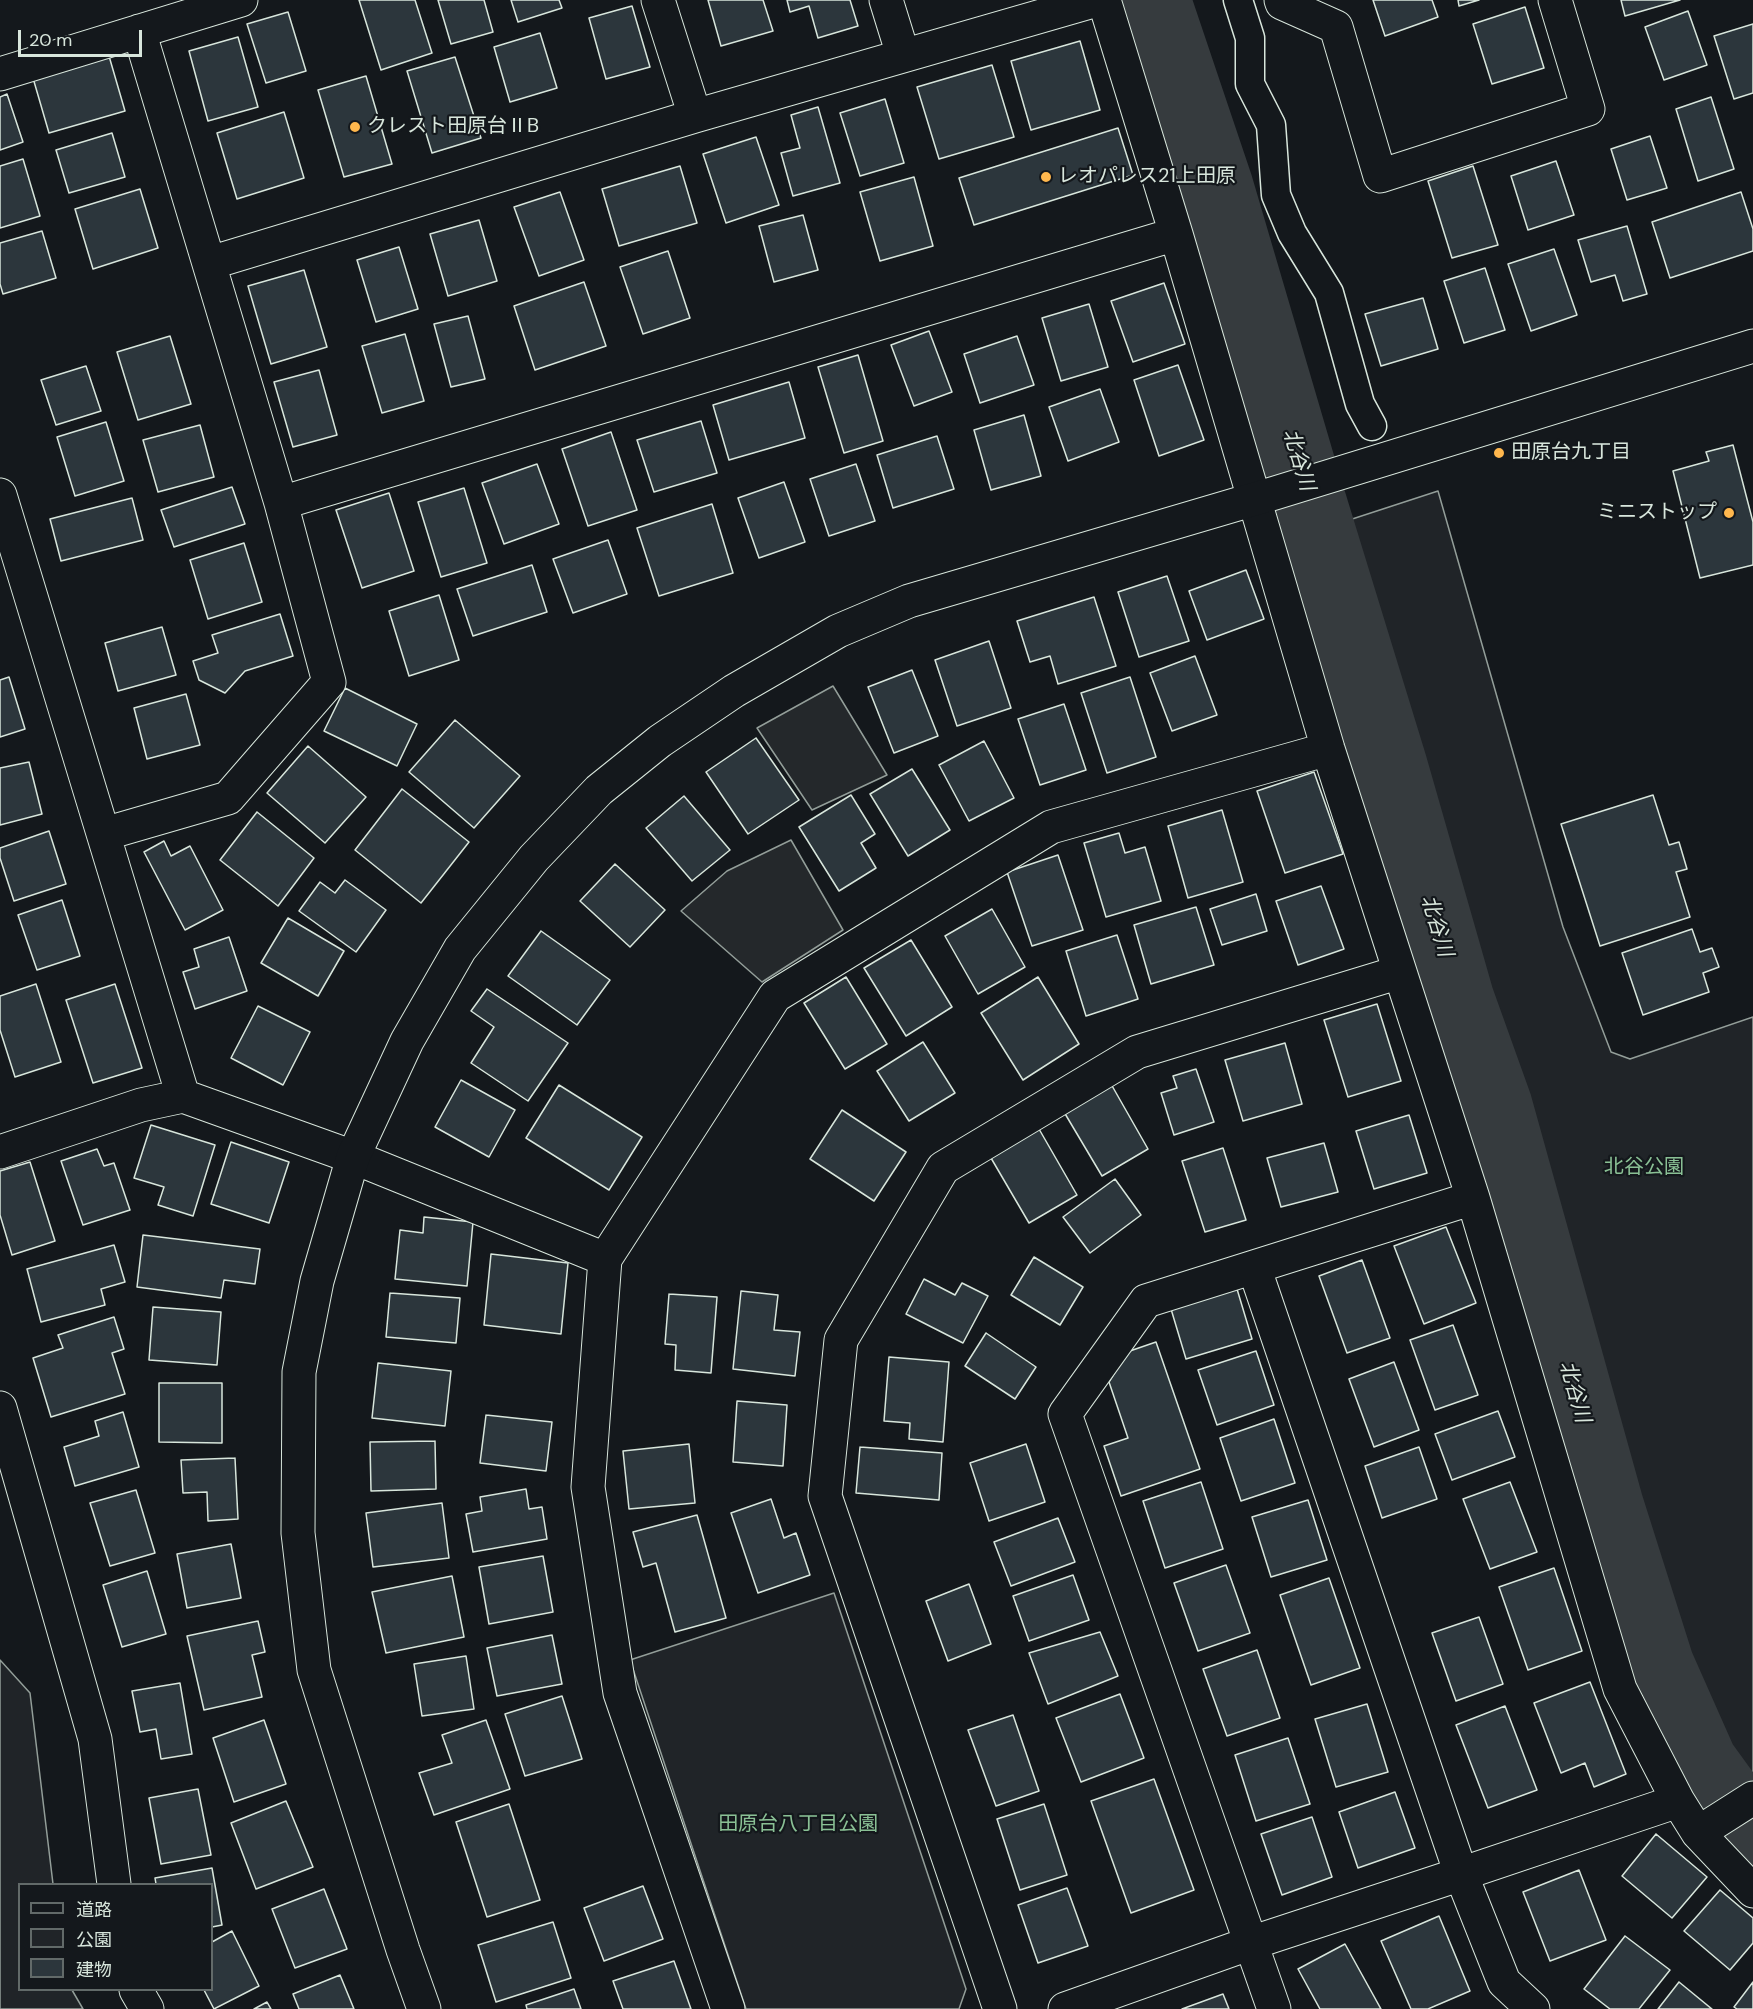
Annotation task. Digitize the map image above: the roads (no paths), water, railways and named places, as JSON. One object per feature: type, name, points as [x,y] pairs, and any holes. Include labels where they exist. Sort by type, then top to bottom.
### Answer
[{"type":"street","points":[[0,74],[241,0]]},
{"type":"street","points":[[658,0],[694,116]]},
{"type":"street","points":[[886,0],[903,55]]},
{"type":"street","points":[[210,263],[694,116],[1097,0]]},
{"type":"street","points":[[1104,0],[1176,234],[1264,496],[1328,749],[1473,1198],[1620,1689],[1678,1801],[1705,1829],[1753,1891]]},
{"type":"street","points":[[1238,0],[1250,38],[1250,84],[1271,125],[1276,195],[1292,233],[1329,293],[1360,404],[1372,426]]},
{"type":"street","points":[[1281,0],[1282,3],[1336,27],[1380,177],[1588,109],[1555,0]]},
{"type":"street","points":[[104,834],[228,798],[329,682],[281,503],[139,31]]},
{"type":"street","points":[[281,503],[1176,234]]},
{"type":"street","points":[[424,2009],[314,1670],[298,1533],[299,1372],[317,1281],[352,1157],[407,1041],[460,949],[534,858],[599,790],[660,741],[734,691],[838,631],[909,601],[1264,496],[1753,346]]},
{"type":"street","points":[[0,495],[183,1096]]},
{"type":"street","points":[[728,2009],[620,1693],[588,1487],[605,1259],[775,996],[1051,827],[1328,749]]},
{"type":"street","points":[[1000,2009],[825,1496],[842,1340],[943,1168],[1137,1052],[1400,972]]},
{"type":"street","points":[[0,1152],[141,1106],[183,1096],[352,1157],[605,1259]]},
{"type":"street","points":[[1274,2009],[1065,1414],[1146,1301],[1473,1198]]},
{"type":"street","points":[[1254,1267],[1461,1874],[1504,1983],[1533,2009]]},
{"type":"street","points":[[0,1408],[95,1739],[114,1883]]},
{"type":"street","points":[[1705,1829],[1753,1798]]},
{"type":"street","points":[[1065,2009],[1251,1943],[1678,1801]]},
{"type":"street","points":[[137,1991],[147,2009]]},
{"type":"waterway","name":"北谷川","points":[[1153,0],[1216,187],[1390,766],[1457,1000],[1495,1106],[1606,1505],[1657,1666],[1700,1763],[1753,1836]]},
{"type":"place","name":"クレスト田原台ⅡB","points":[[355,127]]},
{"type":"place","name":"レオパレス21上田原","points":[[1046,177]]},
{"type":"place","name":"田原台九丁目","points":[[1499,453]]},
{"type":"place","name":"ミニストップ","points":[[1729,513]]},
{"type":"park label","name":"北谷公園","points":[[1644,1168]]},
{"type":"park label","name":"田原台八丁目公園","points":[[798,1825]]}]
